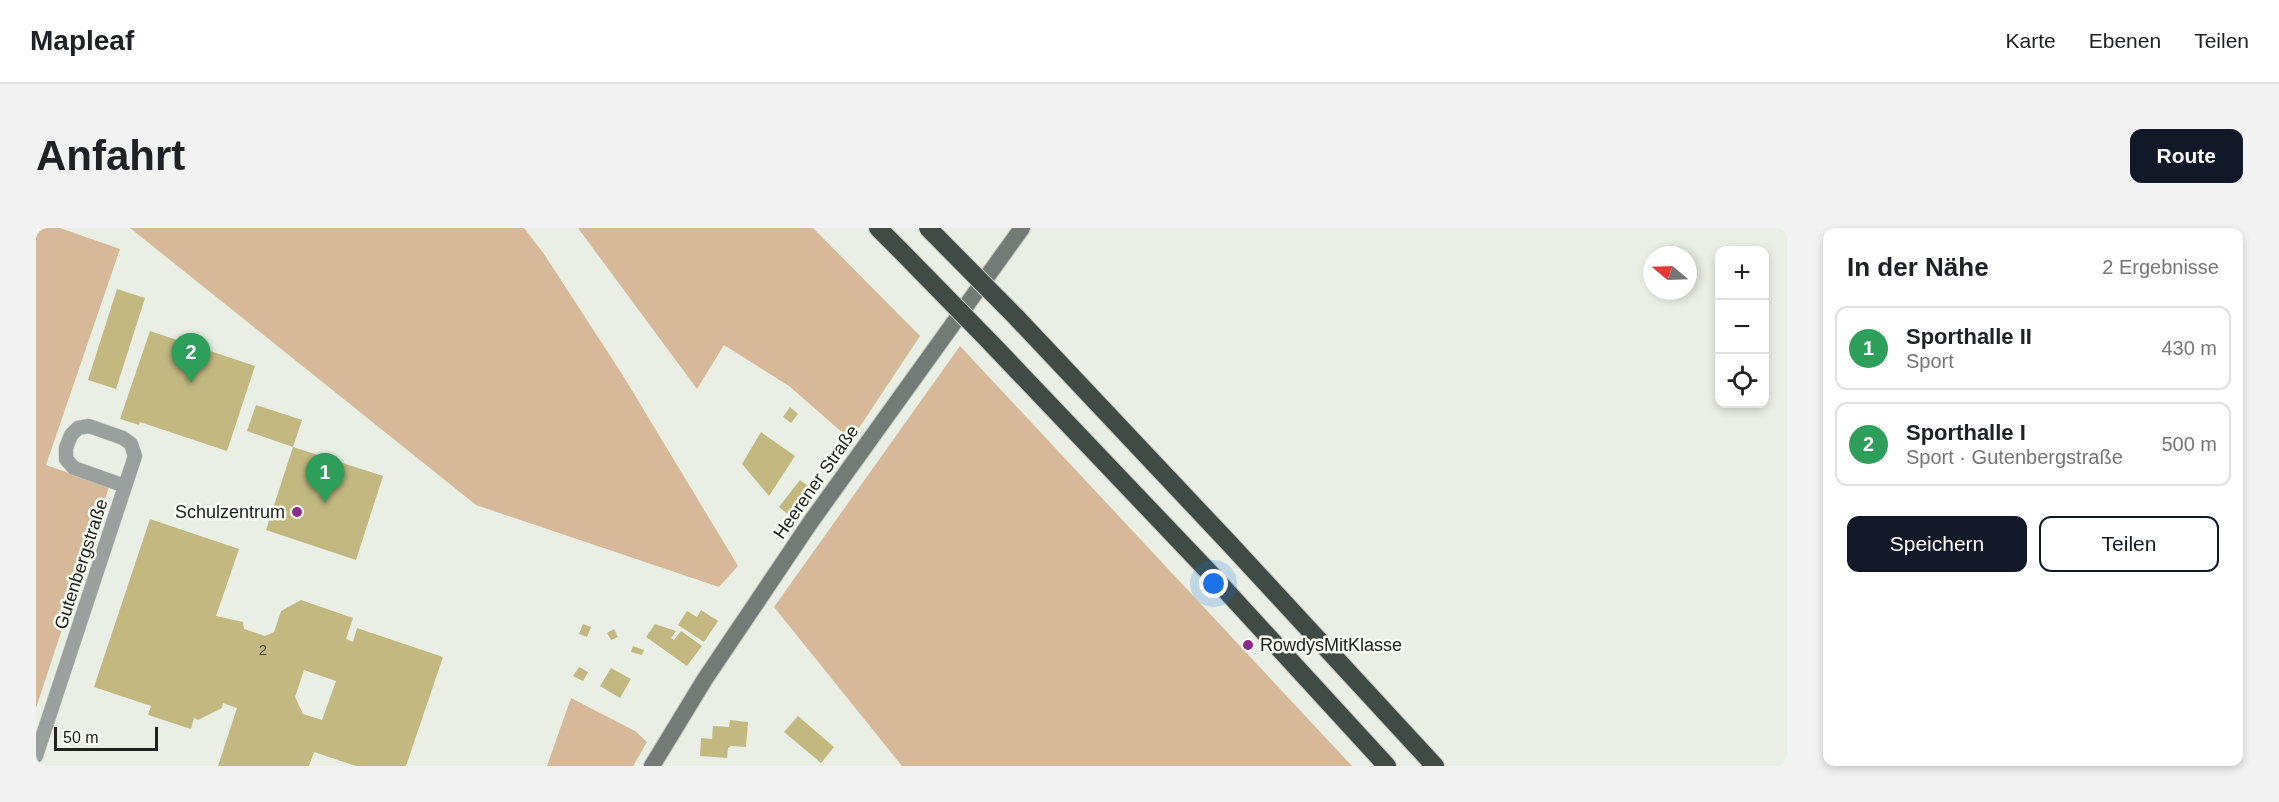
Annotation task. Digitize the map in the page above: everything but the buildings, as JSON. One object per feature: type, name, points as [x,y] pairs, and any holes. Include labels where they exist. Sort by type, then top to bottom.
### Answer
[{"type":"highway","points":[[878,228],[1209,571],[1387,766]]},
{"type":"highway","points":[[928,228],[1016,317],[1230,544],[1435,766]]},
{"type":"main road","name":"Heerener Straße","points":[[652,766],[705,679],[810,524],[1022,228]]},
{"type":"street","name":"Gutenbergstraße","points":[[36,756],[135,456],[131,444],[123,438],[89,426],[78,428],[71,435],[66,448],[66,459],[74,468],[125,486]]},
{"type":"shaded area","points":[[36,228],[60,228],[120,249],[46,465],[109,487],[36,708]]},
{"type":"shaded area","points":[[130,228],[524,228],[544,254],[622,374],[738,566],[719,587],[476,505]]},
{"type":"shaded area","points":[[578,228],[813,228],[920,336],[851,440],[789,386],[724,345],[697,389]]},
{"type":"shaded area","points":[[960,346],[1352,766],[902,766],[774,607]]},
{"type":"shaded area","points":[[571,698],[635,731],[647,742],[633,766],[547,766]]},
{"type":"place","name":"Sporthalle I","points":[[191,383]]},
{"type":"place","name":"Sporthalle II","points":[[325,503]]},
{"type":"place","name":"Schulzentrum","points":[[297,512]]},
{"type":"place","name":"RowdysMitKlasse","points":[[1248,645]]}]
